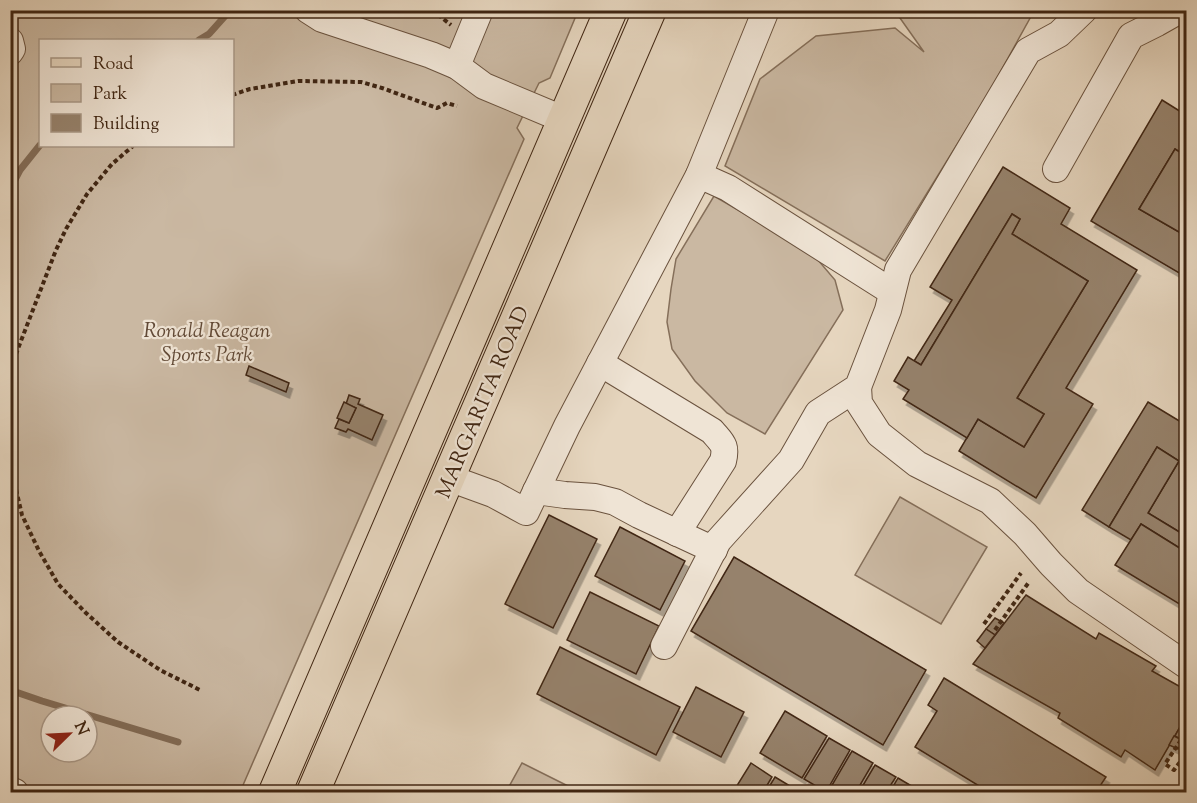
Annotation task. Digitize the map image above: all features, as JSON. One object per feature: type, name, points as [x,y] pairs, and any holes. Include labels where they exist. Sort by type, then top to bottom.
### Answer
[{"type":"main road","name":"MARGARITA ROAD","points":[[275,792],[611,10]]},
{"type":"main road","name":"MARGARITA ROAD","points":[[313,792],[650,10]]},
{"type":"lane","points":[[457,66],[480,10]]},
{"type":"lane","points":[[449,478],[493,495],[526,512],[567,426],[699,175],[766,10]]},
{"type":"lane","points":[[1084,10],[1059,34],[1028,51],[898,270],[888,310],[858,387],[859,403],[879,434],[917,464],[990,501],[1025,534],[1078,591],[1186,664]]},
{"type":"lane","points":[[1056,169],[1131,36],[1180,10]]},
{"type":"lane","points":[[319,14],[457,66],[483,86],[565,120]]},
{"type":"lane","points":[[10,41],[12,49],[10,52]]},
{"type":"lane","points":[[699,175],[728,188],[892,292]]},
{"type":"lane","points":[[600,363],[712,431],[722,443],[725,451],[723,461],[677,533]]},
{"type":"lane","points":[[664,646],[718,541],[791,460],[818,414],[858,387]]},
{"type":"lane","points":[[536,491],[595,497],[615,502],[714,550]]},
{"type":"lane","points":[[10,790],[15,792]]},
{"type":"path","points":[[234,94],[250,89],[298,81],[361,82],[437,108],[447,103],[457,106]]},
{"type":"path","points":[[10,376],[19,346],[66,229],[87,194],[112,164],[132,147]]},
{"type":"path","points":[[10,445],[15,485],[22,515],[58,584],[118,642],[160,670],[200,690]]},
{"type":"path","points":[[984,624],[1021,573]]},
{"type":"path","points":[[995,630],[1029,582]]},
{"type":"path","points":[[1181,740],[1165,764],[1174,770],[1186,754]]},
{"type":"green space","name":"Ronald Reagan Sports Park","points":[[10,11],[578,11],[550,78],[539,83],[517,128],[524,139],[240,792],[11,792]]},
{"type":"green space","points":[[895,11],[1034,11],[987,96],[885,261],[725,166],[760,79],[816,36],[895,28],[924,52]]},
{"type":"green space","points":[[714,196],[812,253],[835,280],[843,310],[765,434],[727,413],[695,381],[672,349],[667,322],[676,259]]},
{"type":"green space","points":[[900,497],[987,547],[941,624],[855,575]]},
{"type":"green space","points":[[522,763],[580,792],[506,792]]},
{"type":"building","points":[[1162,100],[1186,115],[1186,156],[1175,149],[1139,209],[1186,236],[1186,277],[1091,221]]},
{"type":"building","points":[[1175,149],[1186,156],[1186,236],[1139,209]]},
{"type":"building","points":[[1003,167],[1070,208],[1061,224],[1137,270],[1066,388],[1093,404],[1036,498],[959,451],[978,419],[1024,447],[1044,414],[1017,398],[1088,281],[1012,234],[1020,219],[1012,214],[921,365],[914,361],[952,300],[930,287]]},
{"type":"building","points":[[1012,214],[1020,219],[1012,234],[1088,281],[1017,398],[1044,414],[1024,447],[978,419],[967,438],[903,399],[909,390],[894,381],[908,357],[921,365]]},
{"type":"building","points":[[249,366],[289,383],[286,392],[246,375]]},
{"type":"building","points":[[349,395],[360,399],[358,404],[383,415],[372,440],[348,429],[346,432],[335,428],[339,419],[349,423],[356,408],[346,404]]},
{"type":"building","points":[[344,402],[356,408],[349,423],[337,418]]},
{"type":"building","points":[[1148,402],[1186,425],[1186,536],[1148,513],[1179,461],[1157,447],[1109,527],[1082,510]]},
{"type":"building","points":[[1157,447],[1179,461],[1148,513],[1186,536],[1186,552],[1141,524],[1131,540],[1109,527]]},
{"type":"building","points":[[549,515],[597,539],[553,628],[505,604]]},
{"type":"building","points":[[1141,524],[1186,552],[1186,608],[1115,565]]},
{"type":"building","points":[[620,527],[685,561],[660,610],[595,576]]},
{"type":"building","points":[[734,557],[926,670],[883,745],[691,631]]},
{"type":"building","points":[[590,592],[659,626],[636,674],[567,640]]},
{"type":"building","points":[[1026,595],[1096,639],[1099,633],[1156,666],[1152,671],[1186,690],[1186,726],[1180,727],[1155,770],[1125,750],[1121,757],[1058,718],[1060,713],[973,664]]},
{"type":"building","points":[[995,618],[1004,623],[995,635],[986,629]]},
{"type":"building","points":[[986,629],[995,635],[985,648],[977,641]]},
{"type":"building","points":[[560,647],[680,707],[656,755],[537,694]]},
{"type":"building","points":[[944,678],[1106,777],[1096,792],[989,792],[915,747],[937,711],[928,705]]},
{"type":"building","points":[[696,687],[744,712],[721,757],[673,732]]},
{"type":"building","points":[[785,711],[827,736],[802,778],[760,753]]},
{"type":"building","points":[[1180,727],[1186,731],[1184,741],[1175,736]]},
{"type":"building","points":[[1174,736],[1184,741],[1178,749],[1169,745]]},
{"type":"building","points":[[829,738],[850,750],[826,792],[804,779]]},
{"type":"building","points":[[852,751],[873,763],[856,792],[828,792]]},
{"type":"building","points":[[751,763],[772,777],[763,792],[733,792]]},
{"type":"building","points":[[875,765],[896,777],[886,792],[859,792]]},
{"type":"building","points":[[775,777],[795,789],[793,792],[766,792]]},
{"type":"building","points":[[898,778],[920,791],[890,792]]},
{"type":"waterway","points":[[201,39],[209,34],[226,15]]},
{"type":"waterway","points":[[10,189],[20,170],[39,146]]},
{"type":"waterway","points":[[10,690],[178,742]]}]
